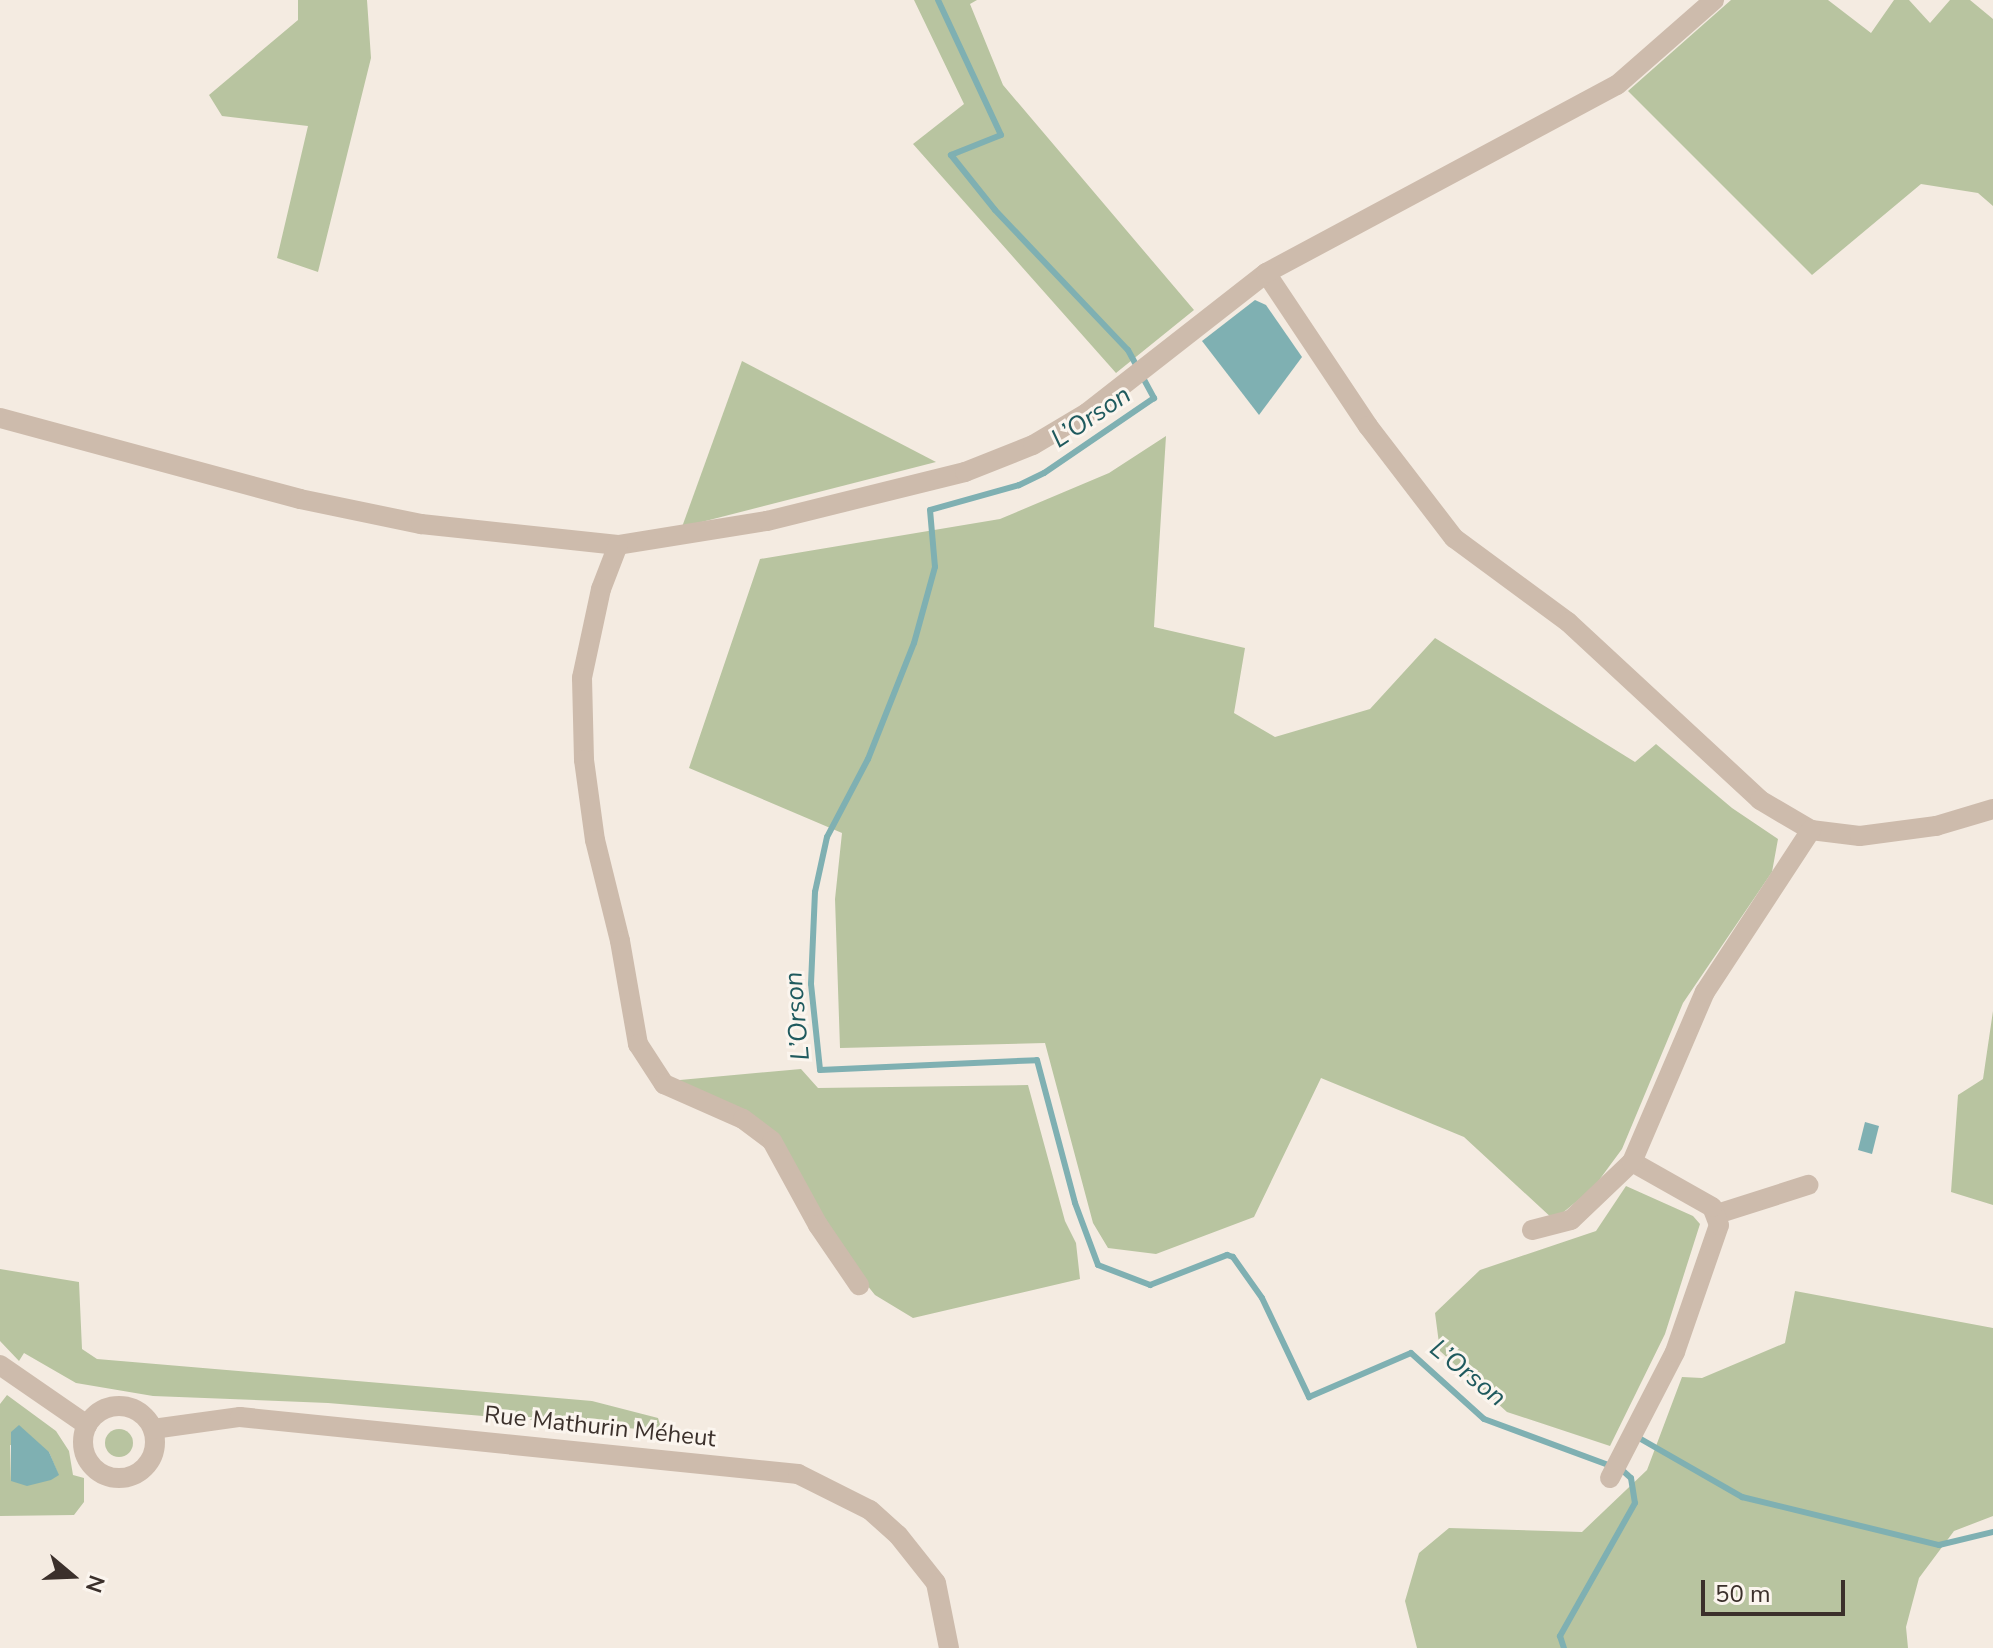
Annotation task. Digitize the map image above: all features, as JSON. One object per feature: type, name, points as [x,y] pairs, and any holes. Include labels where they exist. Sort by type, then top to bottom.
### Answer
[{"type":"street","points":[[0,418],[300,499],[390,518],[618,545],[767,521],[965,472],[1033,445],[1142,372],[1266,273],[1617,85],[1714,0]]},
{"type":"street","points":[[1266,273],[1368,426],[1454,538],[1568,622],[1728,774],[1811,830],[1860,836],[1936,826],[1993,809]]},
{"type":"street","points":[[618,545],[601,589],[582,678],[584,760],[595,840],[638,1044],[664,1084],[743,1119],[772,1141],[818,1225],[859,1285]]},
{"type":"street","points":[[1532,1230],[1571,1220],[1632,1162],[1705,992],[1811,830]]},
{"type":"street","points":[[1632,1162],[1717,1214],[1808,1185]]},
{"type":"street","points":[[1610,1478],[1675,1352],[1717,1237],[1717,1214]]},
{"type":"street","points":[[0,1365],[87,1425]]},
{"type":"street","points":[[127,1406],[153,1429],[148,1463],[117,1478],[88,1460],[83,1437],[87,1425],[104,1409],[127,1406]]},
{"type":"street","name":"Rue Mathurin Méheut","points":[[153,1429],[240,1417],[798,1474],[870,1510],[905,1543],[936,1583],[949,1648]]},
{"type":"green space","points":[[298,0],[367,0],[371,58],[318,272],[277,258],[308,126],[222,116],[209,95],[298,20]]},
{"type":"green space","points":[[914,0],[977,0],[970,4],[1003,85],[1194,310],[1116,373],[913,144],[964,104]]},
{"type":"green space","points":[[1731,0],[1828,0],[1871,33],[1894,0],[1909,0],[1930,23],[1950,0],[1970,0],[1993,19],[1993,206],[1978,193],[1921,184],[1812,275],[1628,91]]},
{"type":"green space","points":[[742,361],[936,462],[682,527]]},
{"type":"green space","points":[[1166,436],[1154,627],[1245,648],[1234,713],[1275,737],[1370,709],[1435,638],[1635,762],[1656,744],[1732,808],[1778,839],[1772,872],[1683,1003],[1622,1149],[1594,1187],[1554,1220],[1464,1137],[1321,1078],[1254,1217],[1156,1254],[1108,1248],[1093,1223],[1045,1043],[840,1048],[835,899],[842,833],[689,768],[760,559],[1000,519],[1109,473]]},
{"type":"green space","points":[[1993,1011],[1993,1205],[1951,1192],[1958,1095],[1983,1079]]},
{"type":"green space","points":[[801,1069],[818,1088],[1028,1085],[1065,1221],[1076,1243],[1080,1279],[913,1318],[875,1295],[838,1249],[788,1155],[669,1081]]},
{"type":"green space","points":[[1626,1186],[1693,1216],[1700,1224],[1665,1334],[1610,1446],[1507,1412],[1440,1351],[1435,1313],[1480,1270],[1596,1231]]},
{"type":"green space","points":[[0,1269],[79,1282],[82,1349],[97,1359],[592,1401],[658,1418],[662,1431],[328,1403],[153,1396],[76,1383],[24,1353],[19,1361],[0,1341]]},
{"type":"green space","points":[[1795,1291],[1993,1328],[1993,1516],[1954,1531],[1919,1578],[1906,1627],[1908,1648],[1417,1648],[1405,1601],[1419,1553],[1449,1528],[1582,1532],[1647,1470],[1682,1377],[1702,1378],[1785,1343]]},
{"type":"green space","points":[[7,1395],[56,1431],[69,1451],[73,1475],[84,1478],[84,1502],[74,1515],[0,1516],[0,1404]],"holes":[[[10,1445],[49,1452],[58,1474],[11,1481]]]},
{"type":"green space","points":[[119,1429],[129,1433],[133,1443],[129,1453],[119,1457],[109,1453],[105,1443],[109,1433]]},
{"type":"water","points":[[1255,300],[1266,305],[1302,357],[1259,415],[1202,341]]},
{"type":"water","points":[[1865,1122],[1879,1126],[1872,1154],[1858,1150]]},
{"type":"water","points":[[19,1425],[49,1452],[59,1475],[27,1486],[11,1481],[11,1432]]},
{"type":"waterway","name":"L’Orson","points":[[938,0],[1001,135],[951,155],[995,210],[1128,350],[1154,398],[1044,473],[1019,485],[930,510],[935,567],[914,643],[868,759],[827,837],[815,892],[811,984],[820,1070],[1037,1060],[1075,1203],[1098,1265],[1150,1285],[1227,1255],[1233,1257],[1262,1298],[1309,1397],[1411,1353],[1484,1419],[1622,1470],[1631,1478],[1635,1503],[1560,1636],[1564,1648]]},
{"type":"waterway","points":[[1639,1438],[1742,1497],[1939,1545],[1993,1532]]}]
